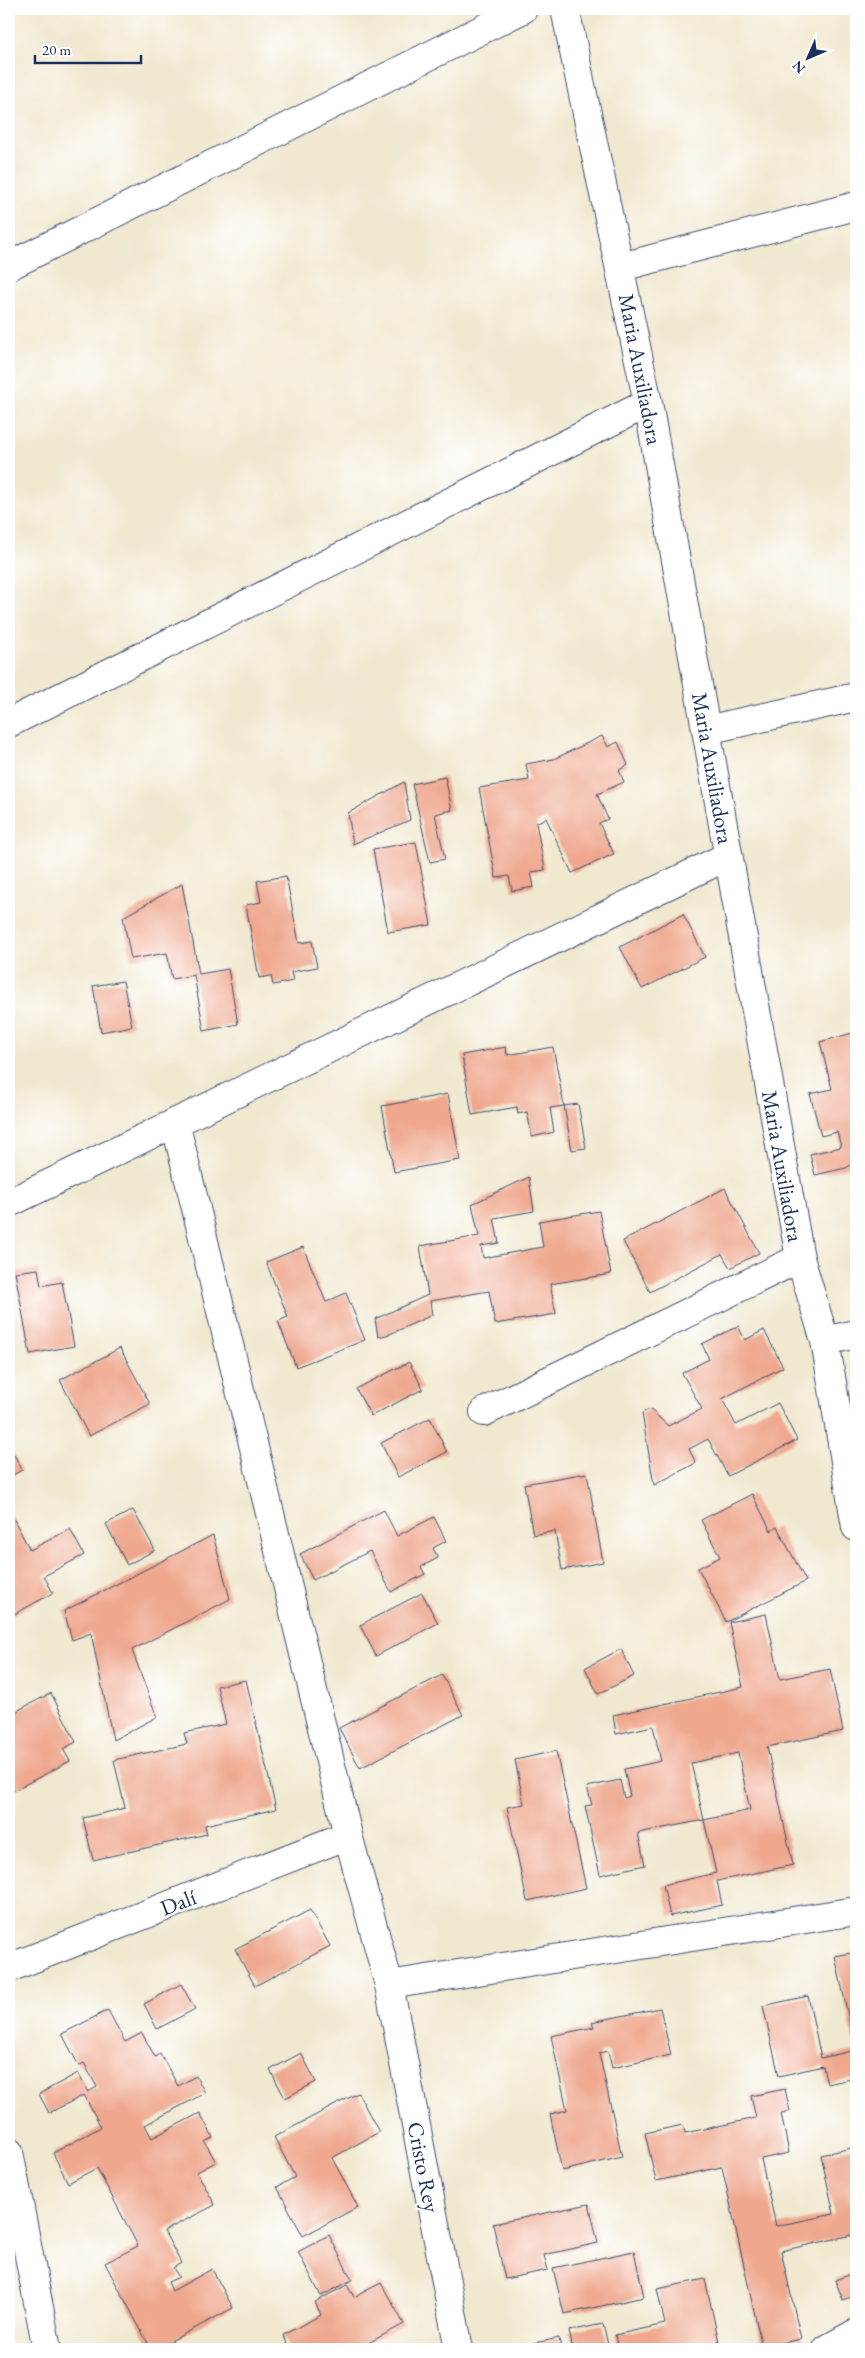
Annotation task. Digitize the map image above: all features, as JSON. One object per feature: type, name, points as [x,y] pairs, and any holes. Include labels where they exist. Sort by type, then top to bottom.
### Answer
[{"type":"street","points":[[9,266],[523,9]]},
{"type":"street","name":"Maria Auxiliadora","points":[[566,9],[648,402],[800,1258],[825,1341],[856,1527]]},
{"type":"street","points":[[621,267],[856,206]]},
{"type":"street","points":[[9,723],[648,402]]},
{"type":"street","points":[[706,730],[856,697]]},
{"type":"street","points":[[9,1203],[728,856]]},
{"type":"street","name":"Cristo Rey","points":[[175,1122],[348,1835],[389,1984],[460,2349]]},
{"type":"street","points":[[484,1412],[800,1258]]},
{"type":"street","points":[[825,1341],[856,1334]]},
{"type":"street","name":"Dalí","points":[[9,1968],[348,1835]]},
{"type":"street","points":[[389,1984],[856,1911]]},
{"type":"street","points":[[9,2152],[47,2349]]},
{"type":"street","points":[[827,2349],[856,2334]]},
{"type":"building","points":[[602,736],[608,747],[618,742],[628,765],[619,770],[624,782],[597,794],[608,819],[599,823],[614,854],[572,873],[546,818],[536,823],[545,870],[531,872],[534,887],[512,891],[509,876],[496,878],[479,788],[529,780],[526,764],[554,759]]},
{"type":"building","points":[[445,777],[452,810],[435,814],[445,859],[430,862],[412,784]]},
{"type":"building","points":[[404,782],[410,820],[353,844],[348,813]]},
{"type":"building","points":[[416,842],[431,925],[388,932],[373,849]]},
{"type":"building","points":[[286,876],[299,943],[312,941],[317,967],[291,972],[293,981],[273,985],[271,976],[259,978],[246,905],[261,902],[257,881]]},
{"type":"building","points":[[182,884],[199,974],[228,969],[238,1024],[204,1031],[194,975],[172,979],[167,953],[131,959],[123,917]]},
{"type":"building","points":[[683,914],[705,957],[642,989],[620,947]]},
{"type":"building","points":[[123,981],[132,1026],[101,1032],[93,986]]},
{"type":"building","points":[[856,1032],[856,1162],[846,1168],[815,1175],[810,1154],[841,1147],[837,1132],[821,1136],[810,1094],[832,1089],[820,1042]]},
{"type":"building","points":[[506,1047],[507,1055],[553,1047],[564,1106],[550,1108],[554,1132],[532,1137],[527,1112],[518,1114],[517,1107],[472,1115],[462,1055]]},
{"type":"building","points":[[448,1094],[460,1160],[394,1172],[382,1106]]},
{"type":"building","points":[[578,1104],[586,1148],[572,1150],[564,1106]]},
{"type":"building","points":[[529,1177],[534,1211],[494,1218],[499,1243],[481,1246],[483,1258],[543,1247],[539,1221],[599,1211],[611,1274],[550,1284],[556,1314],[495,1324],[489,1291],[430,1301],[432,1315],[390,1334],[378,1337],[375,1319],[428,1295],[420,1246],[479,1236],[472,1204]]},
{"type":"building","points":[[725,1188],[759,1253],[730,1268],[722,1254],[650,1292],[623,1241]]},
{"type":"building","points":[[303,1247],[326,1302],[346,1293],[365,1340],[296,1367],[278,1321],[288,1317],[266,1262]]},
{"type":"building","points":[[38,1269],[41,1286],[62,1282],[74,1346],[30,1354],[15,1272]]},
{"type":"building","points":[[738,1326],[745,1340],[764,1330],[783,1367],[722,1399],[736,1425],[778,1403],[797,1440],[728,1476],[708,1439],[689,1449],[696,1463],[654,1485],[642,1413],[650,1409],[668,1426],[702,1409],[682,1373],[709,1359],[702,1344]]},
{"type":"building","points":[[120,1348],[150,1404],[89,1436],[60,1380]]},
{"type":"building","points":[[409,1362],[423,1389],[371,1416],[356,1389]]},
{"type":"building","points":[[430,1418],[447,1452],[398,1477],[381,1443]]},
{"type":"building","points":[[9,1445],[22,1470],[9,1477]]},
{"type":"building","points":[[587,1473],[603,1562],[562,1570],[555,1531],[533,1535],[524,1484]]},
{"type":"building","points":[[752,1494],[771,1531],[777,1527],[806,1581],[726,1622],[698,1568],[720,1557],[701,1520]]},
{"type":"building","points":[[133,1510],[155,1550],[127,1565],[106,1524]]},
{"type":"building","points":[[384,1510],[397,1536],[434,1517],[446,1541],[433,1548],[438,1558],[421,1567],[425,1574],[391,1592],[370,1551],[313,1580],[300,1554]]},
{"type":"building","points":[[11,1514],[30,1550],[70,1529],[84,1555],[44,1576],[53,1593],[9,1617],[9,1515]]},
{"type":"building","points":[[213,1535],[230,1599],[132,1650],[157,1717],[113,1740],[91,1633],[72,1640],[64,1611]]},
{"type":"building","points":[[422,1593],[438,1623],[376,1656],[360,1625]]},
{"type":"building","points":[[766,1614],[780,1679],[830,1669],[843,1731],[767,1747],[793,1865],[717,1881],[722,1905],[670,1916],[663,1885],[716,1873],[704,1820],[638,1833],[645,1865],[600,1875],[585,1806],[592,1805],[587,1787],[620,1780],[624,1798],[630,1796],[624,1769],[661,1761],[653,1726],[616,1734],[613,1715],[743,1687],[729,1622]],"holes":[[[738,1753],[750,1810],[704,1820],[691,1763]]]},
{"type":"building","points":[[621,1649],[634,1676],[598,1694],[585,1668]]},
{"type":"building","points":[[442,1675],[463,1715],[360,1768],[339,1728]]},
{"type":"building","points":[[246,1680],[276,1809],[205,1825],[207,1834],[93,1860],[83,1818],[125,1808],[114,1760],[187,1744],[184,1733],[226,1724],[217,1686]]},
{"type":"building","points":[[51,1693],[76,1742],[63,1749],[70,1761],[9,1793],[9,1715]]},
{"type":"building","points":[[556,1751],[586,1888],[527,1901],[507,1807],[524,1804],[515,1760]]},
{"type":"building","points":[[310,1910],[330,1946],[255,1986],[235,1949]]},
{"type":"building","points":[[856,1952],[856,2047],[855,2047],[835,1956]]},
{"type":"building","points":[[181,1984],[195,2009],[157,2029],[144,2004]]},
{"type":"building","points":[[808,1996],[821,2058],[856,2050],[856,2078],[827,2084],[823,2066],[779,2076],[763,2006]]},
{"type":"building","points":[[660,2008],[671,2055],[612,2068],[608,2051],[599,2053],[622,2157],[562,2171],[550,2114],[567,2110],[551,2036],[594,2027],[592,2022]]},
{"type":"building","points":[[108,2010],[125,2042],[142,2033],[155,2057],[160,2053],[178,2086],[196,2076],[205,2093],[145,2125],[152,2138],[200,2113],[213,2137],[205,2142],[216,2162],[197,2172],[215,2205],[164,2231],[181,2263],[173,2268],[179,2277],[168,2282],[172,2291],[212,2269],[233,2308],[156,2349],[151,2349],[105,2263],[138,2246],[97,2168],[68,2183],[53,2153],[101,2127],[84,2095],[49,2113],[39,2094],[78,2073],[88,2092],[97,2087],[84,2063],[79,2066],[62,2034]]},
{"type":"building","points":[[301,2053],[316,2082],[285,2098],[270,2070]]},
{"type":"building","points":[[785,2089],[790,2111],[781,2113],[789,2153],[761,2159],[776,2226],[834,2214],[821,2155],[856,2147],[856,2250],[852,2235],[781,2251],[801,2339],[762,2347],[722,2167],[656,2181],[645,2133],[683,2125],[685,2133],[756,2118],[751,2096]]},
{"type":"building","points":[[358,2093],[379,2132],[332,2158],[358,2207],[303,2236],[277,2187],[295,2177],[274,2137]]},
{"type":"building","points":[[589,2204],[598,2243],[544,2255],[548,2270],[505,2279],[493,2224]]},
{"type":"building","points":[[329,2235],[352,2280],[321,2296],[298,2252]]},
{"type":"building","points":[[634,2251],[644,2297],[564,2314],[553,2268]]},
{"type":"building","points":[[856,2272],[856,2295],[843,2300],[835,2280]]},
{"type":"building","points":[[705,2279],[719,2342],[688,2349],[618,2349],[615,2335],[665,2324],[657,2289]]},
{"type":"building","points":[[381,2283],[404,2324],[357,2349],[290,2349],[283,2335],[321,2315],[315,2302],[347,2285],[354,2297]]},
{"type":"building","points":[[603,2324],[609,2349],[573,2349],[569,2331]]},
{"type":"building","points":[[559,2338],[561,2349],[511,2349],[511,2348]]}]
